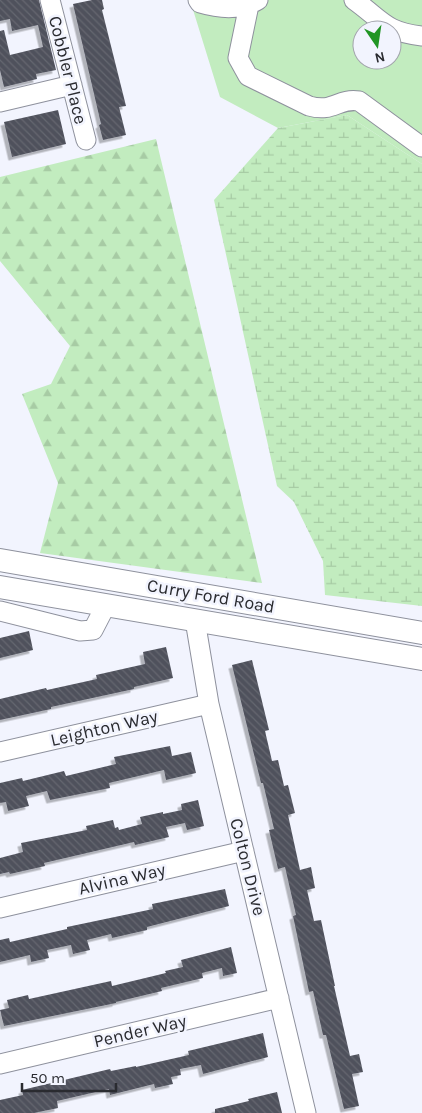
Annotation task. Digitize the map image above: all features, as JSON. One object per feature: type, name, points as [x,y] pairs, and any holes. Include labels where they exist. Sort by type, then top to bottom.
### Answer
[{"type":"main road","name":"Curry Ford Road","points":[[0,560],[422,633]]},
{"type":"main road","points":[[0,578],[167,605],[174,603],[182,591]]},
{"type":"main road","name":"Curry Ford Road","points":[[0,587],[422,659]]},
{"type":"main road","points":[[195,620],[210,612],[228,610],[422,642]]},
{"type":"street","name":"Cobbler Place","points":[[50,0],[86,140]]},
{"type":"street","points":[[198,0],[200,4],[229,9],[254,3],[238,58],[248,76],[309,106],[329,108],[348,99],[359,101],[422,147]]},
{"type":"street","points":[[354,0],[386,26],[405,34],[422,36]]},
{"type":"street","points":[[0,102],[72,85]]},
{"type":"street","points":[[0,611],[80,631],[93,630],[106,605]]},
{"type":"street","name":"Colton Drive","points":[[195,620],[209,704],[306,1113]]},
{"type":"street","name":"Leighton Way","points":[[0,752],[209,704]]},
{"type":"street","name":"Alvina Way","points":[[0,908],[244,851]]},
{"type":"street","name":"Pender Way","points":[[0,1064],[279,998]]},
{"type":"green space","points":[[190,0],[422,0],[422,164],[347,115],[278,128],[220,97]]},
{"type":"green space","points":[[347,115],[422,164],[422,606],[325,595],[323,561],[294,502],[277,486],[214,200],[278,128]]},
{"type":"green space","points":[[156,139],[262,583],[40,553],[58,483],[22,394],[51,384],[70,346],[0,261],[0,177]]},
{"type":"building","points":[[0,0],[39,0],[56,70],[36,74],[37,79],[4,87],[0,70],[0,31],[4,30],[10,55],[43,47],[38,25],[12,31],[10,19],[0,21]]},
{"type":"building","points":[[102,0],[104,9],[102,10],[126,106],[119,107],[126,135],[103,140],[73,4]]},
{"type":"building","points":[[58,110],[66,144],[12,157],[4,122]]},
{"type":"building","points":[[29,631],[33,650],[0,658],[0,638]]},
{"type":"building","points":[[166,647],[173,678],[0,720],[0,699],[97,679],[96,675],[145,664],[143,652]]},
{"type":"building","points":[[252,660],[269,730],[265,731],[272,761],[278,760],[284,786],[288,785],[295,813],[288,815],[300,870],[311,867],[315,888],[307,890],[314,921],[321,920],[350,1056],[359,1054],[363,1072],[352,1074],[359,1106],[344,1109],[326,1035],[323,1035],[313,991],[309,992],[293,916],[296,915],[285,867],[278,869],[269,830],[274,829],[232,665]]},
{"type":"building","points":[[170,746],[172,756],[191,752],[196,773],[166,780],[164,770],[109,783],[110,788],[50,800],[47,791],[26,796],[29,806],[8,811],[6,802],[0,803],[0,783],[22,778],[23,781],[64,771],[66,776],[116,764],[114,757]]},
{"type":"building","points":[[198,800],[204,826],[187,830],[185,823],[166,827],[169,837],[135,845],[134,842],[44,863],[45,866],[10,874],[9,872],[0,874],[0,858],[23,852],[21,843],[87,830],[86,826],[113,820],[115,828],[118,827],[119,830],[142,824],[140,817],[182,810],[181,804]]},
{"type":"building","points":[[225,889],[229,906],[147,927],[147,930],[112,938],[111,934],[87,940],[90,950],[73,954],[71,945],[47,950],[49,958],[31,962],[30,955],[0,962],[0,940],[9,938],[10,942],[67,929],[67,927],[153,909],[152,904]]},
{"type":"building","points":[[231,947],[237,973],[223,976],[222,968],[202,973],[203,978],[161,988],[162,991],[116,1003],[4,1026],[0,1010],[9,1008],[7,1000],[28,995],[29,999],[111,981],[112,986],[166,973],[165,971],[183,967],[181,960]]},
{"type":"building","points":[[263,1033],[268,1057],[203,1074],[201,1065],[180,1069],[181,1075],[171,1077],[173,1084],[155,1088],[154,1084],[110,1095],[109,1089],[57,1101],[58,1108],[34,1113],[0,1113],[0,1100],[23,1095],[22,1090],[110,1069],[111,1071],[136,1067],[189,1055],[188,1051]]},
{"type":"building","points":[[277,1092],[282,1113],[215,1113],[215,1109]]}]
